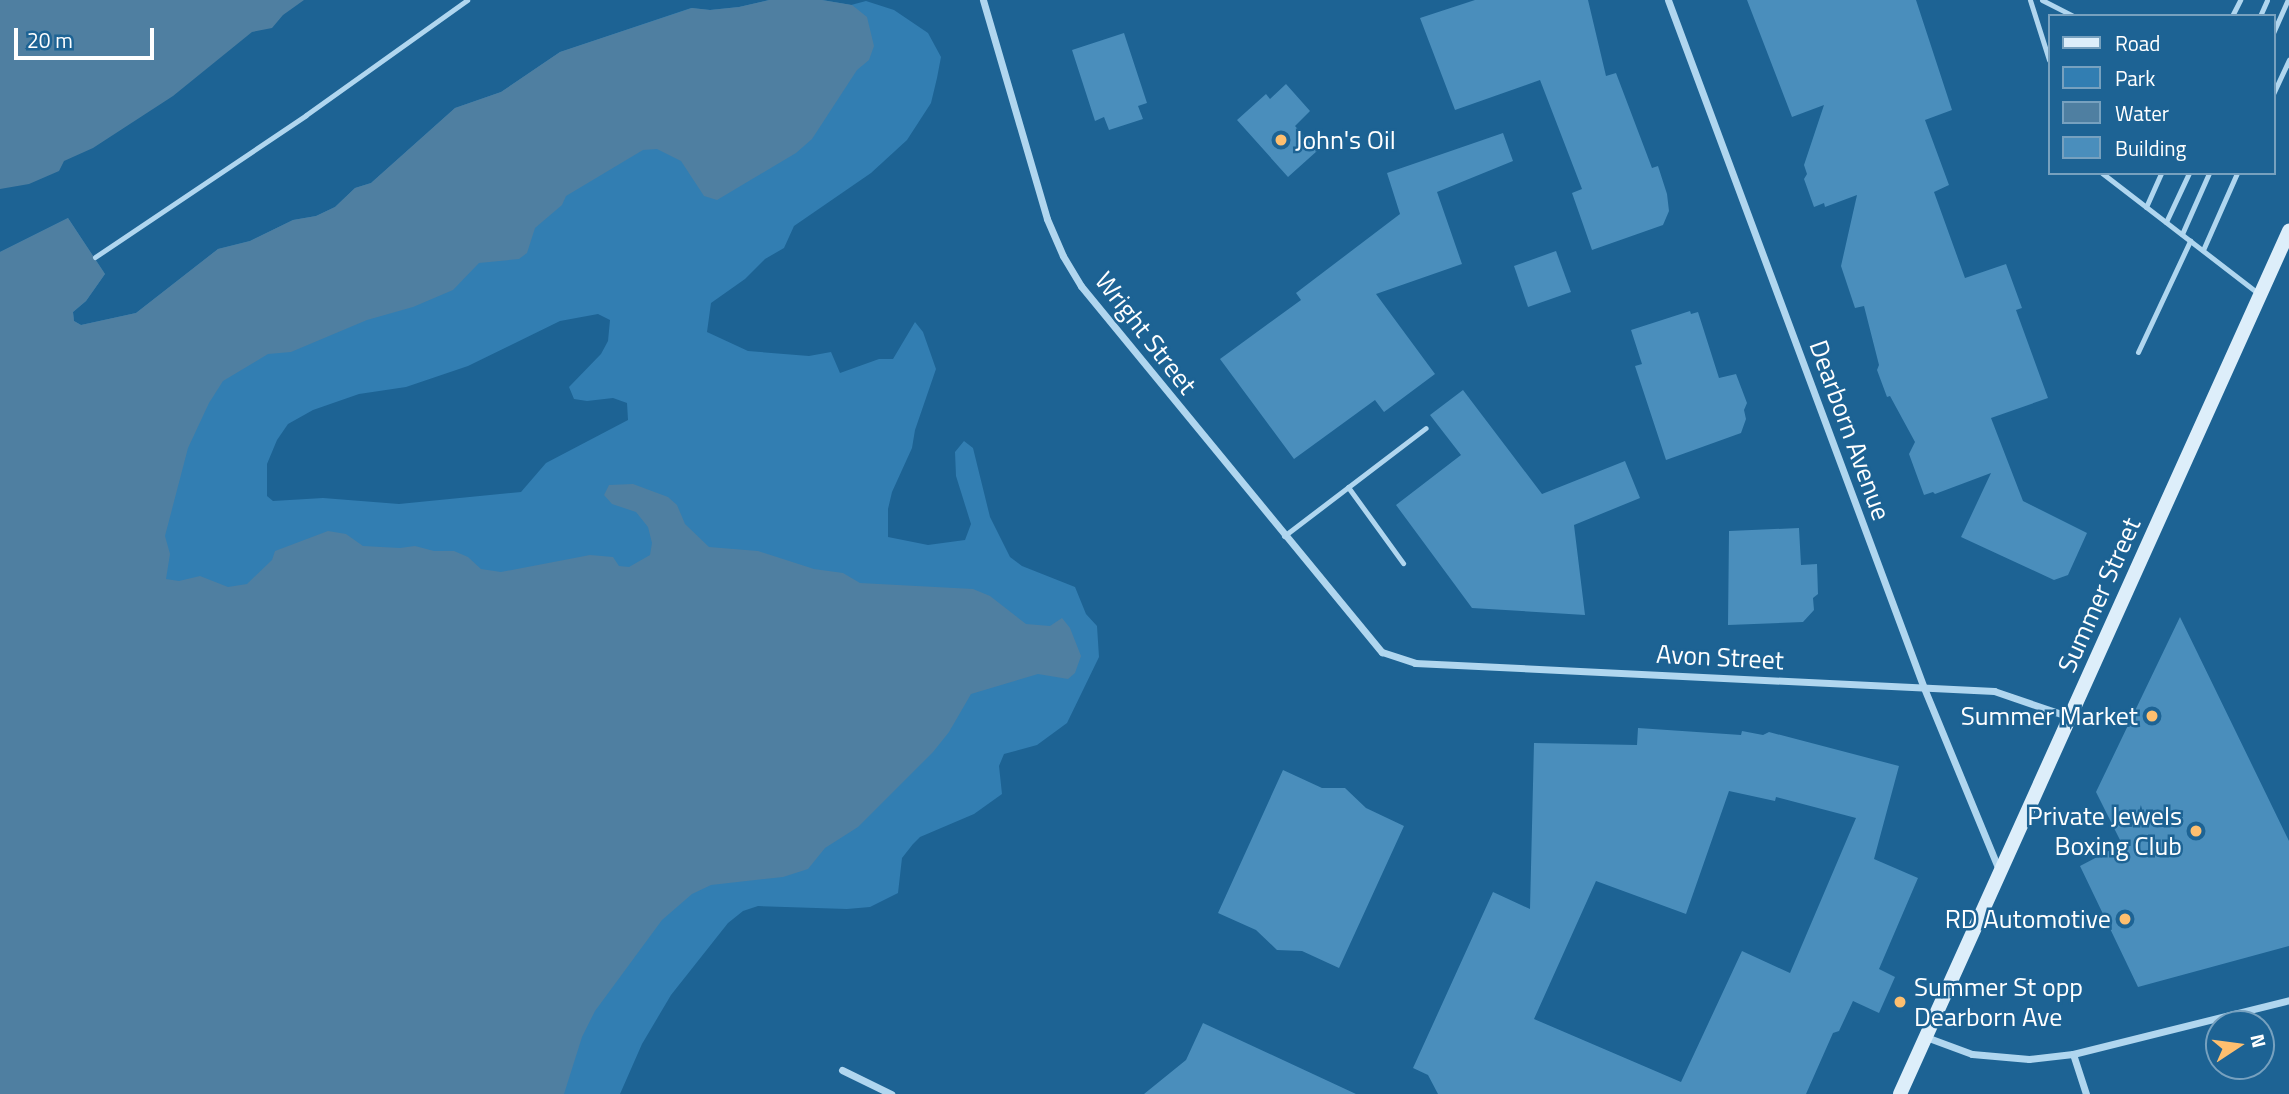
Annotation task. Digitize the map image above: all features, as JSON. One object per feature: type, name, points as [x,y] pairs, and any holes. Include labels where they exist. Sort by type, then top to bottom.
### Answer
[{"type":"main road","name":"Summer Street","points":[[1900,1094],[2289,231]]},
{"type":"street","name":"Wright Street","points":[[983,0],[1032,172],[1063,256],[1102,315],[1370,641]]},
{"type":"street","name":"Dearborn Avenue","points":[[1668,0],[1924,688],[2000,872]]},
{"type":"street","name":"Avon Street","points":[[1370,641],[1389,656],[1408,662],[2004,692],[2071,718]]},
{"type":"street","points":[[1926,1037],[1972,1054],[2003,1059],[2073,1054],[2289,1000]]},
{"type":"street","points":[[2073,1054],[2086,1094]]},
{"type":"street","points":[[842,1070],[891,1094]]},
{"type":"lane","points":[[95,257],[306,116],[467,0]]},
{"type":"lane","points":[[2030,0],[2048,57]]},
{"type":"lane","points":[[2042,0],[2069,14]]},
{"type":"lane","points":[[2275,29],[2288,0]]},
{"type":"lane","points":[[2275,89],[2289,58]]},
{"type":"lane","points":[[2105,175],[2260,294]]},
{"type":"lane","points":[[2146,206],[2160,175]]},
{"type":"lane","points":[[2166,222],[2188,175]]},
{"type":"lane","points":[[2182,234],[2208,175]]},
{"type":"lane","points":[[2203,250],[2236,175]]},
{"type":"lane","points":[[2138,352],[2190,241]]},
{"type":"lane","points":[[1284,536],[1426,428]]},
{"type":"lane","points":[[1348,487],[1403,562]]},
{"type":"green space","points":[[769,0],[822,0],[851,5],[866,1],[894,10],[928,33],[941,57],[931,103],[907,140],[871,173],[794,226],[784,248],[765,259],[745,279],[711,303],[707,332],[748,351],[809,356],[831,352],[840,373],[879,359],[893,359],[915,322],[923,332],[936,369],[915,430],[912,448],[892,492],[888,509],[888,537],[928,545],[965,540],[971,524],[956,476],[955,452],[964,441],[973,448],[990,517],[1010,557],[1022,566],[1075,587],[1086,614],[1097,626],[1099,657],[1067,723],[1037,745],[1004,754],[999,766],[1002,794],[974,814],[920,837],[913,844],[902,858],[898,893],[870,907],[847,909],[758,906],[743,911],[728,923],[671,995],[642,1044],[620,1094],[344,1094],[0,252],[68,218],[105,274],[86,301],[73,312],[74,321],[81,325],[136,313],[218,249],[250,241],[293,220],[316,216],[335,207],[355,188],[371,183],[455,108],[501,92],[560,52],[691,8],[710,10]],"holes":[[[598,314],[610,320],[608,341],[601,354],[569,387],[574,399],[587,401],[613,398],[627,403],[628,420],[546,463],[521,492],[399,504],[323,498],[273,501],[267,496],[267,464],[277,440],[288,424],[313,410],[359,394],[406,387],[468,366],[560,321]]]},
{"type":"water","points":[[0,0],[304,0],[283,15],[272,28],[252,32],[173,96],[93,148],[64,161],[59,171],[29,184],[0,189]]},
{"type":"water","points":[[769,0],[822,0],[852,5],[867,17],[874,46],[869,60],[857,70],[812,139],[796,153],[717,200],[704,196],[681,161],[657,149],[643,150],[566,196],[562,205],[535,228],[527,253],[519,259],[479,263],[453,290],[413,307],[367,320],[291,352],[268,354],[223,381],[209,403],[188,448],[165,536],[170,554],[166,579],[179,581],[200,576],[228,587],[247,584],[272,560],[275,551],[328,531],[346,534],[363,546],[415,546],[434,551],[454,551],[468,557],[481,569],[501,572],[590,555],[613,557],[619,566],[629,567],[650,555],[652,543],[648,527],[636,512],[612,504],[604,495],[609,485],[633,484],[668,497],[677,505],[685,524],[709,547],[758,551],[814,569],[843,573],[860,583],[973,589],[990,596],[1026,624],[1050,626],[1062,618],[1070,628],[1081,656],[1075,673],[1068,679],[1038,674],[971,694],[949,732],[933,752],[858,827],[825,848],[808,869],[783,877],[711,885],[692,894],[662,920],[595,1011],[582,1037],[564,1094],[0,1094],[0,252],[68,218],[105,274],[86,301],[73,312],[74,321],[81,325],[136,313],[218,249],[250,241],[293,220],[316,216],[335,207],[355,188],[371,183],[455,108],[501,92],[560,52],[692,8],[710,10],[739,7]]},
{"type":"building","points":[[1475,0],[1588,0],[1606,76],[1616,73],[1652,168],[1658,166],[1669,211],[1663,225],[1592,250],[1572,193],[1582,189],[1540,80],[1455,110],[1420,18]]},
{"type":"building","points":[[1747,0],[1916,0],[1952,110],[1925,120],[1949,185],[1934,192],[1965,278],[2006,264],[2022,308],[2016,310],[2048,398],[1991,418],[2023,501],[2087,533],[2068,575],[2054,580],[1961,537],[1991,473],[1935,494],[1933,492],[1924,495],[1909,454],[1915,442],[1890,396],[1887,397],[1877,370],[1879,365],[1864,306],[1855,308],[1841,266],[1857,195],[1825,207],[1824,203],[1814,207],[1804,179],[1807,174],[1804,165],[1824,105],[1792,117]]},
{"type":"building","points":[[1124,33],[1147,103],[1138,106],[1143,119],[1109,130],[1104,117],[1095,121],[1072,50]]},
{"type":"building","name":"John's Oil","points":[[1286,84],[1310,111],[1295,126],[1317,151],[1288,177],[1237,120],[1266,94],[1270,99]]},
{"type":"building","points":[[1503,133],[1513,161],[1437,192],[1462,264],[1376,294],[1435,374],[1384,412],[1375,400],[1294,459],[1220,359],[1301,300],[1296,293],[1400,214],[1387,173]]},
{"type":"building","points":[[1556,251],[1571,292],[1528,307],[1514,266]]},
{"type":"building","points":[[1690,311],[1691,314],[1698,312],[1719,378],[1736,374],[1747,403],[1744,410],[1746,419],[1741,433],[1666,460],[1635,366],[1642,364],[1631,330]]},
{"type":"building","points":[[1463,390],[1542,494],[1625,461],[1640,498],[1574,525],[1585,615],[1472,608],[1396,505],[1461,455],[1430,415]]},
{"type":"building","points":[[1799,528],[1801,565],[1817,564],[1818,594],[1813,598],[1814,610],[1803,622],[1728,625],[1729,531]]},
{"type":"building","points":[[2180,617],[2289,841],[2289,946],[2138,987],[2080,866],[2122,844],[2096,792]]},
{"type":"building","points":[[1638,728],[1741,735],[1742,731],[1763,735],[1769,732],[1899,766],[1874,859],[1918,878],[1879,969],[1895,977],[1879,1013],[1853,1001],[1839,1031],[1833,1033],[1806,1094],[1438,1094],[1428,1075],[1413,1068],[1493,892],[1530,909],[1534,743],[1637,745]],"holes":[[[1729,791],[1775,801],[1776,797],[1856,818],[1790,973],[1742,951],[1681,1082],[1534,1019],[1596,881],[1686,914]]]},
{"type":"building","points":[[1283,770],[1322,788],[1345,788],[1366,808],[1404,826],[1339,968],[1302,951],[1277,950],[1256,930],[1218,913]]},
{"type":"building","points":[[1203,1023],[1356,1094],[1144,1094],[1186,1060]]},
{"type":"place","name":"John's Oil","points":[[1281,140]]},
{"type":"place","name":"Summer Market","points":[[2152,716]]},
{"type":"place","name":"Private Jewels Boxing Club","points":[[2196,831]]},
{"type":"place","name":"RD Automotive","points":[[2125,919]]},
{"type":"place","name":"Summer St opp Dearborn Ave","points":[[1900,1002]]}]
